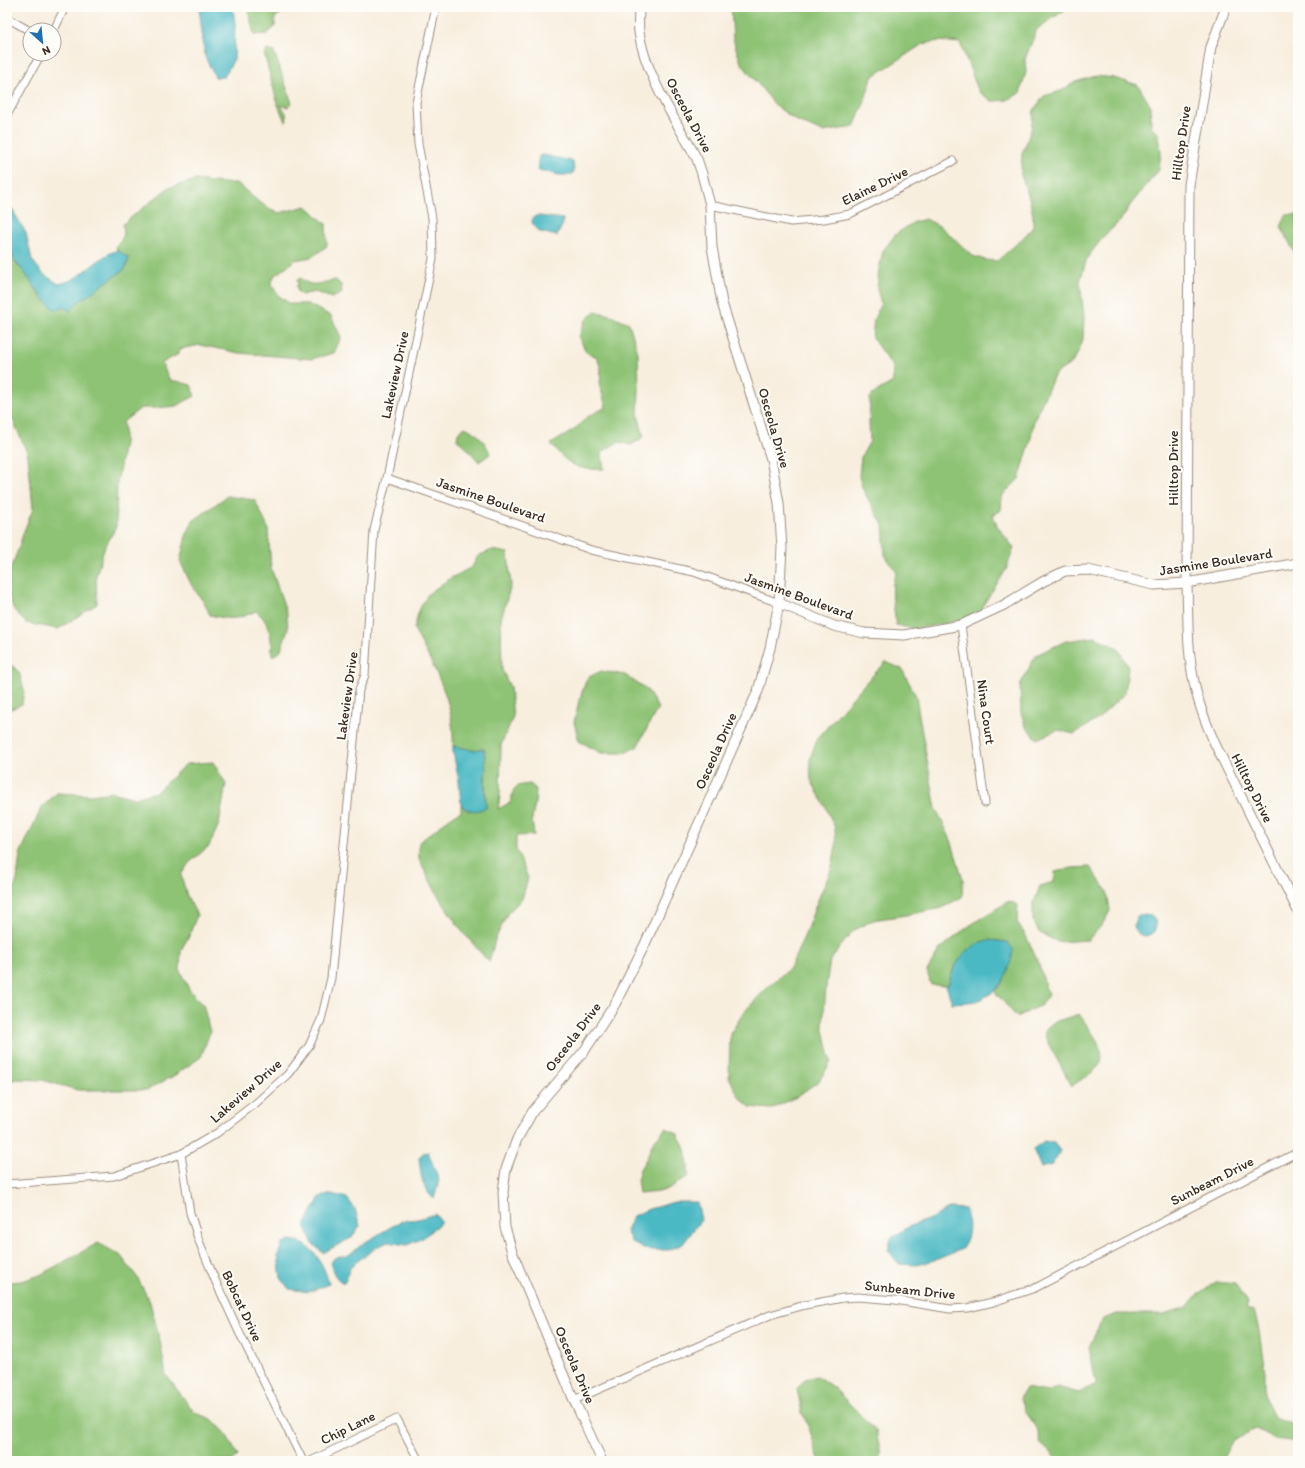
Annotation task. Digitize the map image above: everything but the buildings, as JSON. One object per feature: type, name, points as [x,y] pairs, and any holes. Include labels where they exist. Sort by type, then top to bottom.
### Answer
[{"type":"street","points":[[58,22],[65,7]]},
{"type":"street","name":"Lakeview Drive","points":[[7,1184],[114,1176],[181,1154],[217,1133],[256,1103],[288,1074],[309,1046],[321,1020],[331,978],[358,690],[365,675],[374,530],[387,478],[433,259],[432,218],[418,144],[416,102],[436,7]]},
{"type":"street","name":"Osceola Drive","points":[[602,1461],[574,1400],[512,1252],[505,1227],[503,1192],[506,1169],[517,1139],[533,1111],[585,1050],[615,1004],[645,944],[758,691],[770,648],[779,603],[782,548],[779,503],[771,460],[722,303],[712,247],[710,205],[697,159],[653,78],[644,54],[639,30],[639,7]]},
{"type":"street","name":"Hilltop Drive","points":[[1226,7],[1211,47],[1189,185],[1187,584],[1189,647],[1194,682],[1204,719],[1298,911]]},
{"type":"street","points":[[7,18],[22,26]]},
{"type":"street","points":[[7,115],[37,62]]},
{"type":"street","name":"Elaine Drive","points":[[710,205],[791,222],[824,219],[850,214],[954,161]]},
{"type":"street","name":"Jasmine Boulevard","points":[[387,478],[591,550],[694,572],[779,603],[834,626],[864,633],[904,635],[961,625],[1004,605],[1044,581],[1065,571],[1088,570],[1154,586],[1187,584],[1298,563]]},
{"type":"street","name":"Nina Court","points":[[961,625],[985,803]]},
{"type":"street","name":"Sunbeam Drive","points":[[574,1400],[770,1315],[805,1305],[843,1298],[858,1297],[895,1300],[950,1309],[968,1308],[1019,1294],[1042,1284],[1298,1152]]},
{"type":"street","name":"Bobcat Drive","points":[[181,1154],[190,1213],[210,1268],[241,1336],[303,1461]]},
{"type":"street","name":"Chip Lane","points":[[311,1461],[397,1419],[418,1461]]},
{"type":"green space","points":[[248,7],[292,7],[275,17],[275,27],[267,34],[254,35]]},
{"type":"green space","points":[[731,7],[1069,7],[1037,29],[1025,59],[1026,72],[1020,93],[1007,100],[992,101],[979,92],[960,43],[938,41],[923,44],[872,77],[864,103],[854,127],[822,132],[795,120],[776,106],[741,63],[733,39]]},
{"type":"green space","points":[[267,50],[274,52],[292,103],[288,107],[281,105],[286,113],[287,121],[285,122],[278,105],[264,53]]},
{"type":"green space","points":[[1096,76],[1114,78],[1138,85],[1150,105],[1151,126],[1159,134],[1161,151],[1159,170],[1131,204],[1120,221],[1104,236],[1087,258],[1080,281],[1084,317],[1083,339],[1079,351],[1072,363],[1055,374],[1034,420],[1030,443],[1019,479],[1002,496],[1001,510],[993,515],[997,526],[1014,548],[1006,570],[985,602],[982,611],[959,621],[914,629],[896,625],[892,591],[894,578],[897,573],[885,555],[883,525],[863,490],[859,476],[861,457],[870,441],[870,397],[893,382],[893,367],[872,338],[874,319],[881,303],[877,289],[883,251],[896,234],[914,222],[926,219],[941,227],[973,256],[985,260],[997,261],[1021,240],[1033,227],[1033,215],[1029,197],[1021,175],[1022,154],[1031,130],[1034,110],[1044,96],[1061,91],[1075,82]]},
{"type":"green space","points":[[196,180],[237,183],[260,203],[279,213],[306,206],[326,224],[327,246],[312,257],[295,260],[274,276],[271,284],[278,295],[290,304],[308,304],[331,316],[341,337],[334,353],[311,359],[239,353],[200,345],[180,349],[177,355],[162,363],[170,381],[191,385],[195,396],[176,406],[141,408],[123,422],[124,443],[117,483],[116,527],[104,549],[96,576],[97,604],[58,629],[26,623],[14,610],[7,591],[10,570],[33,509],[28,455],[7,406],[7,237],[16,264],[24,272],[46,302],[57,307],[64,307],[70,311],[77,303],[125,269],[127,261],[117,250],[116,246],[124,235],[123,224],[168,188]]},
{"type":"green space","points":[[1286,215],[1298,215],[1298,259],[1281,227]]},
{"type":"green space","points":[[301,278],[309,284],[318,284],[336,280],[341,285],[342,293],[332,298],[315,292],[301,295],[296,286],[298,285],[297,280]]},
{"type":"green space","points":[[595,311],[613,316],[629,323],[638,353],[638,415],[644,437],[631,445],[618,442],[601,453],[604,469],[581,468],[572,464],[551,444],[574,430],[587,417],[606,407],[600,386],[601,369],[597,357],[586,352],[579,337],[585,321]]},
{"type":"green space","points":[[465,427],[478,435],[484,442],[490,454],[479,462],[464,445],[457,440],[458,433]]},
{"type":"green space","points":[[227,496],[255,500],[268,528],[271,568],[287,614],[288,629],[280,652],[272,656],[270,634],[267,625],[261,616],[256,611],[238,618],[224,618],[210,615],[205,604],[192,586],[180,561],[186,536],[193,521]]},
{"type":"green space","points":[[492,550],[508,553],[511,585],[501,619],[502,670],[510,687],[513,717],[501,745],[500,796],[498,809],[511,802],[514,790],[517,786],[530,784],[536,789],[532,819],[534,835],[516,836],[516,849],[528,878],[522,899],[507,914],[495,940],[489,962],[461,930],[437,894],[419,860],[419,842],[461,811],[461,805],[468,811],[486,808],[484,749],[474,750],[453,746],[451,714],[447,699],[436,671],[414,629],[419,610],[428,594],[449,579],[472,567],[478,556]]},
{"type":"green space","points":[[1095,637],[1118,648],[1128,667],[1125,693],[1098,719],[1074,734],[1058,730],[1037,739],[1026,727],[1021,713],[1020,685],[1036,655],[1066,641]]},
{"type":"green space","points":[[7,661],[19,672],[24,690],[22,704],[7,711]]},
{"type":"green space","points":[[886,662],[902,669],[916,696],[936,809],[951,840],[963,879],[962,897],[942,908],[873,920],[853,931],[830,960],[823,1025],[831,1062],[819,1081],[796,1097],[772,1109],[750,1107],[739,1097],[729,1077],[730,1034],[744,1012],[770,985],[790,968],[831,870],[836,847],[835,828],[811,780],[810,759],[817,739],[867,681]]},
{"type":"green space","points":[[601,671],[625,675],[647,690],[658,708],[637,747],[623,753],[601,753],[579,741],[574,722],[579,701],[587,678]]},
{"type":"green space","points":[[213,762],[226,784],[219,824],[209,846],[189,863],[181,875],[187,896],[197,915],[189,936],[181,950],[180,971],[190,991],[203,1004],[210,1032],[201,1057],[172,1077],[147,1090],[78,1090],[42,1080],[17,1079],[7,1082],[7,906],[17,880],[20,854],[42,807],[57,793],[91,795],[112,792],[135,798],[156,792],[186,764]]},
{"type":"green space","points":[[1090,867],[1107,891],[1110,911],[1102,925],[1088,940],[1058,942],[1040,933],[1033,921],[1033,905],[1040,886],[1054,882],[1055,872],[1072,868]]},
{"type":"green space","points":[[1009,901],[1018,905],[1017,923],[1025,934],[1038,962],[1048,995],[1040,1006],[1017,1017],[994,991],[1003,982],[1005,976],[1006,942],[988,940],[981,942],[954,967],[948,985],[931,985],[927,971],[940,949],[969,926]]},
{"type":"green space","points":[[1079,1014],[1097,1040],[1102,1055],[1101,1062],[1097,1068],[1072,1086],[1049,1045],[1045,1035],[1045,1029],[1054,1022]]},
{"type":"green space","points":[[666,1128],[677,1133],[683,1144],[688,1165],[688,1177],[670,1188],[659,1192],[639,1194],[637,1180],[640,1169],[653,1142]]},
{"type":"green space","points":[[98,1243],[120,1255],[137,1277],[150,1302],[160,1341],[166,1375],[195,1413],[212,1419],[225,1432],[238,1456],[232,1461],[7,1461],[7,1282],[22,1281],[40,1275]]},
{"type":"green space","points":[[1216,1282],[1235,1284],[1248,1302],[1246,1308],[1254,1310],[1259,1331],[1265,1373],[1265,1398],[1274,1417],[1298,1427],[1298,1442],[1275,1439],[1256,1429],[1234,1439],[1222,1461],[1060,1461],[1041,1444],[1037,1428],[1025,1411],[1020,1399],[1025,1388],[1048,1392],[1057,1387],[1079,1393],[1096,1384],[1089,1347],[1102,1319],[1117,1314],[1163,1314],[1188,1307],[1196,1296]]},
{"type":"green space","points":[[817,1376],[835,1389],[876,1431],[881,1454],[877,1461],[820,1461],[802,1412],[797,1389],[805,1379]]},
{"type":"water","points":[[199,7],[233,7],[235,23],[234,59],[224,77],[215,77],[205,57]]},
{"type":"water","points":[[543,155],[573,161],[574,172],[571,175],[559,175],[539,170],[539,156]]},
{"type":"water","points":[[7,208],[12,209],[26,233],[32,260],[43,274],[59,284],[67,282],[82,274],[102,258],[117,250],[129,258],[125,269],[77,303],[70,311],[64,307],[57,310],[52,308],[14,260],[7,237]]},
{"type":"water","points":[[535,216],[563,219],[563,224],[557,236],[540,232],[533,225],[532,220]]},
{"type":"water","points":[[453,746],[474,750],[484,749],[486,770],[484,782],[486,808],[473,811],[461,805],[459,781]]},
{"type":"water","points":[[1145,914],[1153,917],[1156,925],[1153,933],[1145,936],[1137,933],[1134,925],[1137,917]]},
{"type":"water","points":[[988,940],[1007,942],[1013,949],[1008,972],[995,990],[981,999],[971,1002],[952,1003],[946,985],[948,985],[958,962],[966,951],[979,943]]},
{"type":"water","points":[[1044,1141],[1054,1143],[1060,1151],[1052,1165],[1041,1168],[1033,1149]]},
{"type":"water","points":[[428,1152],[439,1180],[434,1199],[426,1190],[420,1170],[419,1158],[423,1153]]},
{"type":"water","points":[[332,1194],[347,1198],[355,1209],[360,1226],[351,1238],[323,1253],[313,1244],[305,1225],[320,1197]]},
{"type":"water","points":[[674,1202],[697,1202],[701,1220],[683,1244],[669,1250],[648,1250],[632,1243],[626,1231],[633,1216],[649,1209]]},
{"type":"water","points":[[949,1208],[965,1209],[967,1215],[969,1230],[967,1239],[962,1249],[938,1259],[917,1265],[899,1264],[888,1250],[891,1238],[910,1226],[933,1218]]},
{"type":"water","points":[[435,1214],[441,1222],[423,1238],[407,1245],[388,1242],[377,1247],[351,1266],[344,1283],[338,1280],[334,1274],[330,1262],[336,1257],[347,1256],[367,1241],[401,1221],[418,1219]]},
{"type":"water","points":[[289,1240],[304,1244],[316,1255],[324,1269],[329,1284],[308,1292],[289,1289],[281,1278],[278,1255],[282,1244]]}]
